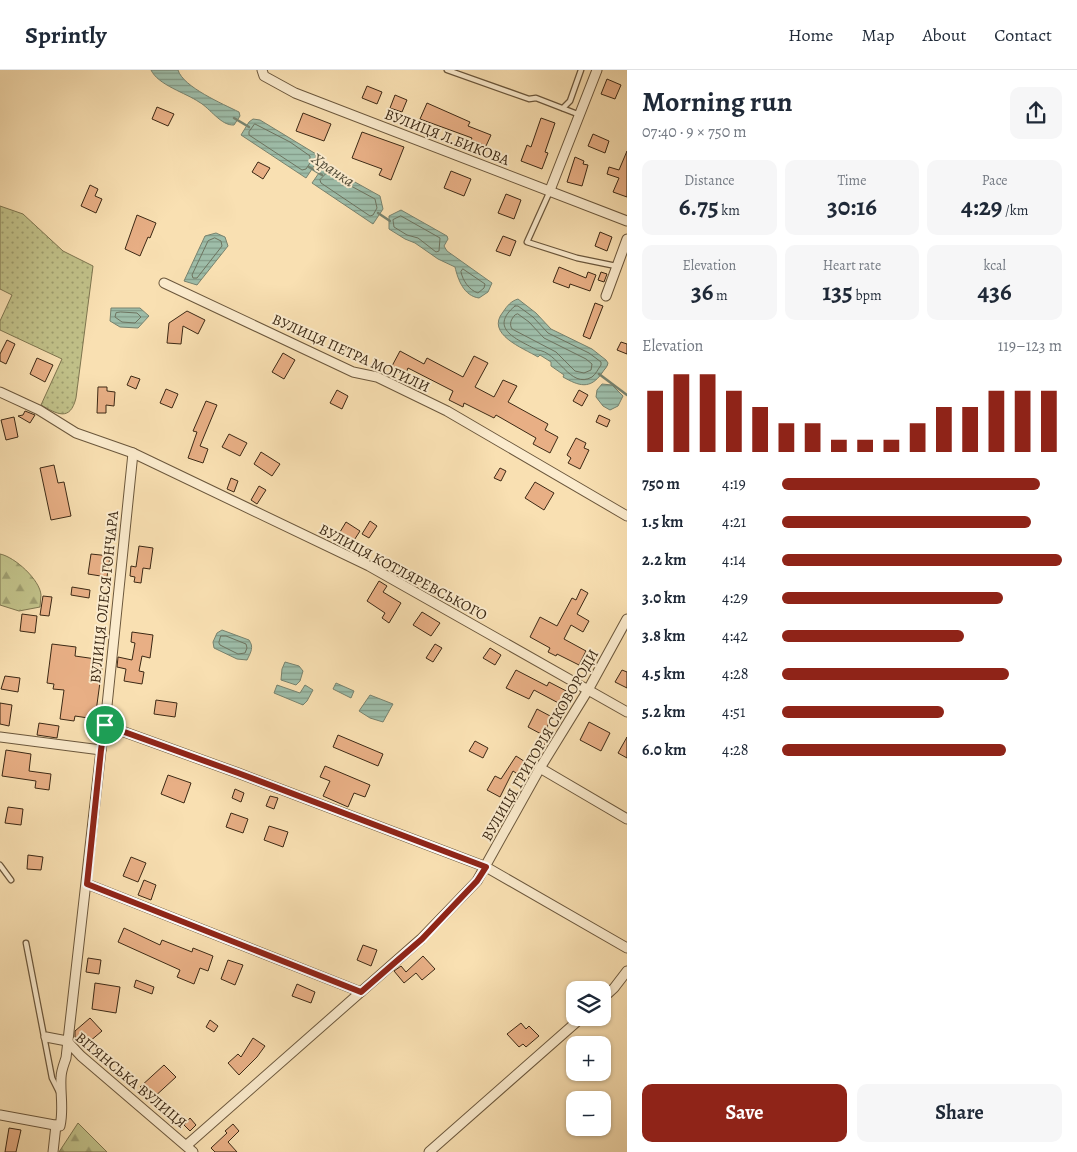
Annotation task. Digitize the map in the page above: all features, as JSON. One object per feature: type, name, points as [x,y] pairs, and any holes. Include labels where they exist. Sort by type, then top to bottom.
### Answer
[{"type":"street","name":"ВУЛИЦЯ Л.БИКОВА","points":[[262,70],[264,76],[295,93],[627,221]]},
{"type":"street","points":[[550,190],[596,70]]},
{"type":"street","points":[[606,296],[627,239]]},
{"type":"street","name":"ВУЛИЦЯ ПЕТРА МОГИЛИ","points":[[164,283],[353,372],[378,377],[447,411],[627,516]]},
{"type":"street","name":"ВУЛИЦЯ КОТЛЯРЕВСЬКОГО","points":[[0,392],[39,410],[76,433],[133,453],[369,566],[627,712]]},
{"type":"street","name":"ВУЛИЦЯ ОЛЕСЯ ГОНЧАРА","points":[[56,1125],[60,1126],[63,1100],[61,1076],[66,1058],[87,884],[133,453]]},
{"type":"street","name":"ВУЛИЦЯ ГРИГОРІЯ СКОВОРОДИ","points":[[190,1149],[361,992],[422,939],[477,881],[627,619]]},
{"type":"street","points":[[105,725],[486,867],[627,948]]},
{"type":"street","points":[[0,737],[101,750]]},
{"type":"street","points":[[540,768],[627,818]]},
{"type":"street","points":[[87,884],[361,992]]},
{"type":"street","points":[[611,991],[627,971]]},
{"type":"street","points":[[429,1152],[572,1026]]},
{"type":"street","name":"ВІТЯНСЬКА ВУЛИЦЯ","points":[[46,1037],[67,1041],[80,1056],[190,1149]]},
{"type":"street","points":[[66,1058],[72,1053],[80,1056]]},
{"type":"street","points":[[0,1115],[56,1125],[53,1152]]},
{"type":"lane","points":[[447,70],[529,99],[536,98],[580,115]]},
{"type":"lane","points":[[563,108],[570,101],[581,70]]},
{"type":"lane","points":[[550,190],[527,242],[577,258],[616,266]]},
{"type":"lane","points":[[0,865],[11,880]]},
{"type":"lane","points":[[26,944],[46,1037],[52,1078],[63,1100]]},
{"type":"green space","points":[[0,206],[23,214],[63,251],[93,266],[76,398],[73,406],[67,413],[58,413],[41,405],[62,359],[0,330],[0,321],[12,295],[0,289]]},
{"type":"green space","points":[[0,554],[19,564],[32,576],[40,589],[40,607],[19,611],[0,605]]},
{"type":"green space","points":[[78,1123],[107,1152],[59,1152]]},
{"type":"water","points":[[151,70],[178,70],[187,83],[195,89],[239,112],[240,116],[234,125],[225,123],[199,102],[160,80]]},
{"type":"water","points":[[253,119],[260,120],[316,154],[314,166],[306,178],[241,135]]},
{"type":"water","points":[[328,167],[380,196],[383,209],[373,224],[312,183],[321,170]]},
{"type":"water","points":[[401,210],[447,236],[448,239],[444,246],[447,251],[492,283],[488,292],[479,298],[469,294],[462,287],[455,267],[438,259],[415,243],[389,229],[389,216]]},
{"type":"water","points":[[216,233],[225,237],[228,246],[197,285],[184,281],[205,236]]},
{"type":"water","points":[[518,299],[536,313],[551,329],[592,349],[606,360],[607,366],[598,378],[584,385],[569,380],[551,366],[551,362],[516,345],[502,334],[499,320],[508,306]]},
{"type":"water","points":[[111,308],[140,308],[149,316],[138,328],[120,327],[110,321]]},
{"type":"water","points":[[602,384],[612,385],[623,396],[618,406],[610,410],[603,406],[596,397],[597,390]]},
{"type":"water","points":[[222,630],[249,640],[252,647],[247,660],[237,659],[214,648],[213,642],[217,633]]},
{"type":"water","points":[[285,662],[299,666],[303,671],[300,681],[296,685],[281,680]]},
{"type":"water","points":[[336,683],[354,691],[351,698],[333,689]]},
{"type":"water","points":[[277,685],[300,693],[305,685],[313,690],[303,705],[274,693]]},
{"type":"water","points":[[370,695],[393,704],[383,722],[370,718],[359,711]]},
{"type":"building","points":[[607,79],[621,85],[615,99],[601,94]]},
{"type":"building","points":[[367,86],[382,92],[377,104],[362,98]]},
{"type":"building","points":[[395,95],[407,100],[402,112],[390,108]]},
{"type":"building","points":[[427,103],[470,122],[468,126],[491,135],[486,146],[471,140],[472,138],[420,119]]},
{"type":"building","points":[[157,107],[174,114],[168,126],[152,119]]},
{"type":"building","points":[[303,113],[331,124],[324,141],[296,131]]},
{"type":"building","points":[[541,118],[555,123],[545,152],[548,153],[542,169],[521,161],[527,145],[531,147]]},
{"type":"building","points":[[362,132],[404,147],[391,180],[379,175],[382,169],[352,158]]},
{"type":"building","points":[[593,134],[609,141],[605,153],[588,146]]},
{"type":"building","points":[[627,151],[627,197],[613,192],[619,178],[607,174],[609,167],[619,170]]},
{"type":"building","points":[[575,157],[584,161],[583,164],[588,165],[582,186],[567,182]]},
{"type":"building","points":[[258,162],[270,168],[263,179],[252,172]]},
{"type":"building","points":[[451,171],[471,179],[464,196],[444,188]]},
{"type":"building","points":[[90,185],[98,189],[95,196],[102,199],[96,213],[81,206]]},
{"type":"building","points":[[506,194],[521,200],[514,219],[498,213]]},
{"type":"building","points":[[137,215],[156,223],[140,256],[125,249]]},
{"type":"building","points":[[600,232],[612,237],[607,251],[595,246]]},
{"type":"building","points":[[503,236],[516,241],[510,256],[496,251]]},
{"type":"building","points":[[559,267],[586,278],[588,272],[596,275],[590,291],[570,284],[569,288],[553,282]]},
{"type":"building","points":[[601,272],[607,274],[604,282],[598,280]]},
{"type":"building","points":[[595,303],[603,306],[590,339],[583,336]]},
{"type":"building","points":[[187,311],[205,320],[198,334],[183,326],[181,344],[167,343],[169,323]]},
{"type":"building","points":[[7,340],[15,344],[6,364],[0,361],[0,354]]},
{"type":"building","points":[[621,342],[627,344],[627,354],[617,350]]},
{"type":"building","points":[[400,351],[424,364],[427,358],[463,377],[474,356],[488,363],[475,387],[494,397],[503,380],[517,386],[508,402],[548,424],[545,430],[558,437],[550,453],[533,444],[536,438],[496,415],[494,418],[464,403],[463,407],[449,400],[453,391],[408,368],[406,373],[392,366]]},
{"type":"building","points":[[283,353],[295,360],[284,379],[272,372]]},
{"type":"building","points":[[37,358],[53,365],[45,382],[30,374]]},
{"type":"building","points":[[131,376],[140,379],[136,389],[127,385]]},
{"type":"building","points":[[98,387],[107,387],[107,391],[115,392],[114,406],[106,405],[106,413],[97,413]]},
{"type":"building","points":[[166,389],[178,394],[172,408],[160,403]]},
{"type":"building","points":[[337,390],[348,396],[342,409],[330,403]]},
{"type":"building","points":[[579,390],[588,395],[582,406],[573,401]]},
{"type":"building","points":[[206,401],[217,405],[200,446],[208,449],[203,463],[188,458],[197,432],[193,431]]},
{"type":"building","points":[[25,411],[35,415],[30,423],[18,416],[23,415]]},
{"type":"building","points":[[599,415],[610,420],[607,427],[596,422]]},
{"type":"building","points":[[14,417],[18,437],[6,440],[1,420]]},
{"type":"building","points":[[229,434],[247,443],[240,456],[222,447]]},
{"type":"building","points":[[576,438],[586,443],[584,448],[589,450],[580,469],[568,463],[571,458],[567,455]]},
{"type":"building","points":[[261,452],[280,464],[272,476],[254,464]]},
{"type":"building","points":[[54,465],[58,483],[64,482],[71,516],[51,520],[40,468]]},
{"type":"building","points":[[500,468],[506,471],[501,481],[494,478]]},
{"type":"building","points":[[231,478],[238,481],[234,492],[227,489]]},
{"type":"building","points":[[535,482],[554,493],[544,510],[525,498]]},
{"type":"building","points":[[259,486],[266,490],[257,504],[251,500]]},
{"type":"building","points":[[370,521],[377,526],[369,538],[362,534]]},
{"type":"building","points":[[346,522],[360,531],[351,545],[337,537]]},
{"type":"building","points":[[139,546],[153,548],[150,569],[143,568],[141,583],[134,582],[135,577],[130,576],[131,566],[136,567]]},
{"type":"building","points":[[91,554],[110,556],[107,577],[88,574]]},
{"type":"building","points":[[379,581],[387,586],[383,592],[401,603],[389,623],[382,618],[385,613],[367,601]]},
{"type":"building","points":[[72,587],[90,590],[89,598],[71,595]]},
{"type":"building","points":[[581,589],[588,593],[577,614],[589,621],[583,632],[571,625],[564,639],[586,651],[579,665],[557,654],[556,656],[548,652],[550,648],[530,637],[540,617],[557,626],[572,598],[576,600]]},
{"type":"building","points":[[43,596],[52,597],[49,616],[40,615]]},
{"type":"building","points":[[422,612],[440,623],[431,636],[413,625]]},
{"type":"building","points":[[22,614],[37,616],[35,633],[20,631]]},
{"type":"building","points":[[132,632],[153,635],[150,658],[142,656],[139,671],[144,672],[142,684],[124,681],[126,669],[117,667],[118,657],[132,660],[135,643],[131,642]]},
{"type":"building","points":[[52,644],[76,647],[75,656],[103,660],[95,719],[75,716],[74,721],[60,719],[64,690],[53,689],[54,684],[47,683]]},
{"type":"building","points":[[435,644],[442,648],[433,662],[426,658]]},
{"type":"building","points":[[490,648],[501,655],[495,665],[483,658]]},
{"type":"building","points":[[516,670],[547,686],[549,682],[572,694],[566,707],[534,690],[529,699],[506,688]]},
{"type":"building","points":[[622,670],[627,672],[627,688],[615,682]]},
{"type":"building","points":[[5,676],[20,678],[18,692],[1,689]]},
{"type":"building","points":[[156,700],[177,703],[175,717],[154,714]]},
{"type":"building","points":[[0,703],[12,705],[9,726],[0,724]]},
{"type":"building","points":[[537,709],[552,717],[543,735],[528,727]]},
{"type":"building","points":[[589,722],[610,733],[601,751],[580,740]]},
{"type":"building","points":[[39,723],[59,726],[57,738],[37,735]]},
{"type":"building","points":[[338,735],[383,754],[378,766],[333,747]]},
{"type":"building","points":[[627,737],[627,758],[618,753]]},
{"type":"building","points":[[539,738],[546,742],[541,750],[534,746]]},
{"type":"building","points":[[475,741],[488,748],[483,758],[469,751]]},
{"type":"building","points":[[6,750],[31,754],[29,771],[51,774],[49,790],[35,788],[36,781],[2,776]]},
{"type":"building","points":[[516,756],[527,763],[519,775],[513,771],[500,797],[487,790],[495,776],[501,779]]},
{"type":"building","points":[[325,766],[370,785],[365,797],[354,793],[348,807],[323,796],[330,781],[320,777]]},
{"type":"building","points":[[168,775],[191,783],[184,803],[161,794]]},
{"type":"building","points":[[235,789],[244,793],[241,802],[232,798]]},
{"type":"building","points":[[270,796],[278,798],[274,809],[266,806]]},
{"type":"building","points":[[8,807],[23,809],[21,825],[5,823]]},
{"type":"building","points":[[231,813],[248,819],[243,833],[226,827]]},
{"type":"building","points":[[269,826],[288,832],[283,847],[264,840]]},
{"type":"building","points":[[28,855],[43,857],[41,870],[27,869]]},
{"type":"building","points":[[131,857],[146,863],[138,882],[123,876]]},
{"type":"building","points":[[144,880],[156,885],[151,900],[138,895]]},
{"type":"building","points":[[124,928],[160,945],[162,940],[192,952],[193,948],[213,956],[208,971],[200,968],[194,984],[177,977],[180,970],[118,942]]},
{"type":"building","points":[[363,945],[377,950],[371,966],[357,960]]},
{"type":"building","points":[[423,956],[435,969],[422,980],[416,973],[404,983],[394,971],[401,966],[406,972]]},
{"type":"building","points":[[88,958],[101,960],[99,974],[86,972]]},
{"type":"building","points":[[228,960],[243,965],[235,985],[221,979]]},
{"type":"building","points":[[136,980],[154,987],[152,994],[134,987]]},
{"type":"building","points":[[95,983],[120,987],[116,1013],[92,1009]]},
{"type":"building","points":[[297,984],[315,992],[311,1003],[292,996]]},
{"type":"building","points":[[90,1018],[102,1031],[83,1047],[75,1037],[75,1031]]},
{"type":"building","points":[[210,1020],[218,1026],[214,1032],[206,1027]]},
{"type":"building","points":[[521,1023],[526,1029],[529,1026],[539,1036],[526,1047],[523,1044],[519,1047],[507,1034]]},
{"type":"building","points":[[253,1038],[265,1046],[239,1075],[228,1063],[238,1054],[241,1057]]},
{"type":"building","points":[[164,1065],[176,1077],[152,1099],[140,1087]]},
{"type":"building","points":[[190,1118],[196,1125],[190,1131],[184,1125]]},
{"type":"building","points":[[233,1124],[239,1131],[228,1142],[237,1152],[215,1152],[211,1148],[227,1133],[225,1131]]},
{"type":"building","points":[[9,1128],[21,1130],[16,1152],[5,1152]]},
{"type":"waterway","name":"Хранка","points":[[234,118],[249,127]]},
{"type":"waterway","name":"Хранка","points":[[309,167],[322,175]]},
{"type":"waterway","name":"Хранка","points":[[378,213],[390,221]]},
{"type":"waterway","name":"Хранка","points":[[599,374],[627,395]]},
{"type":"route","points":[[105,725],[486,867],[477,881],[422,939],[361,992],[87,884],[105,725]]}]
